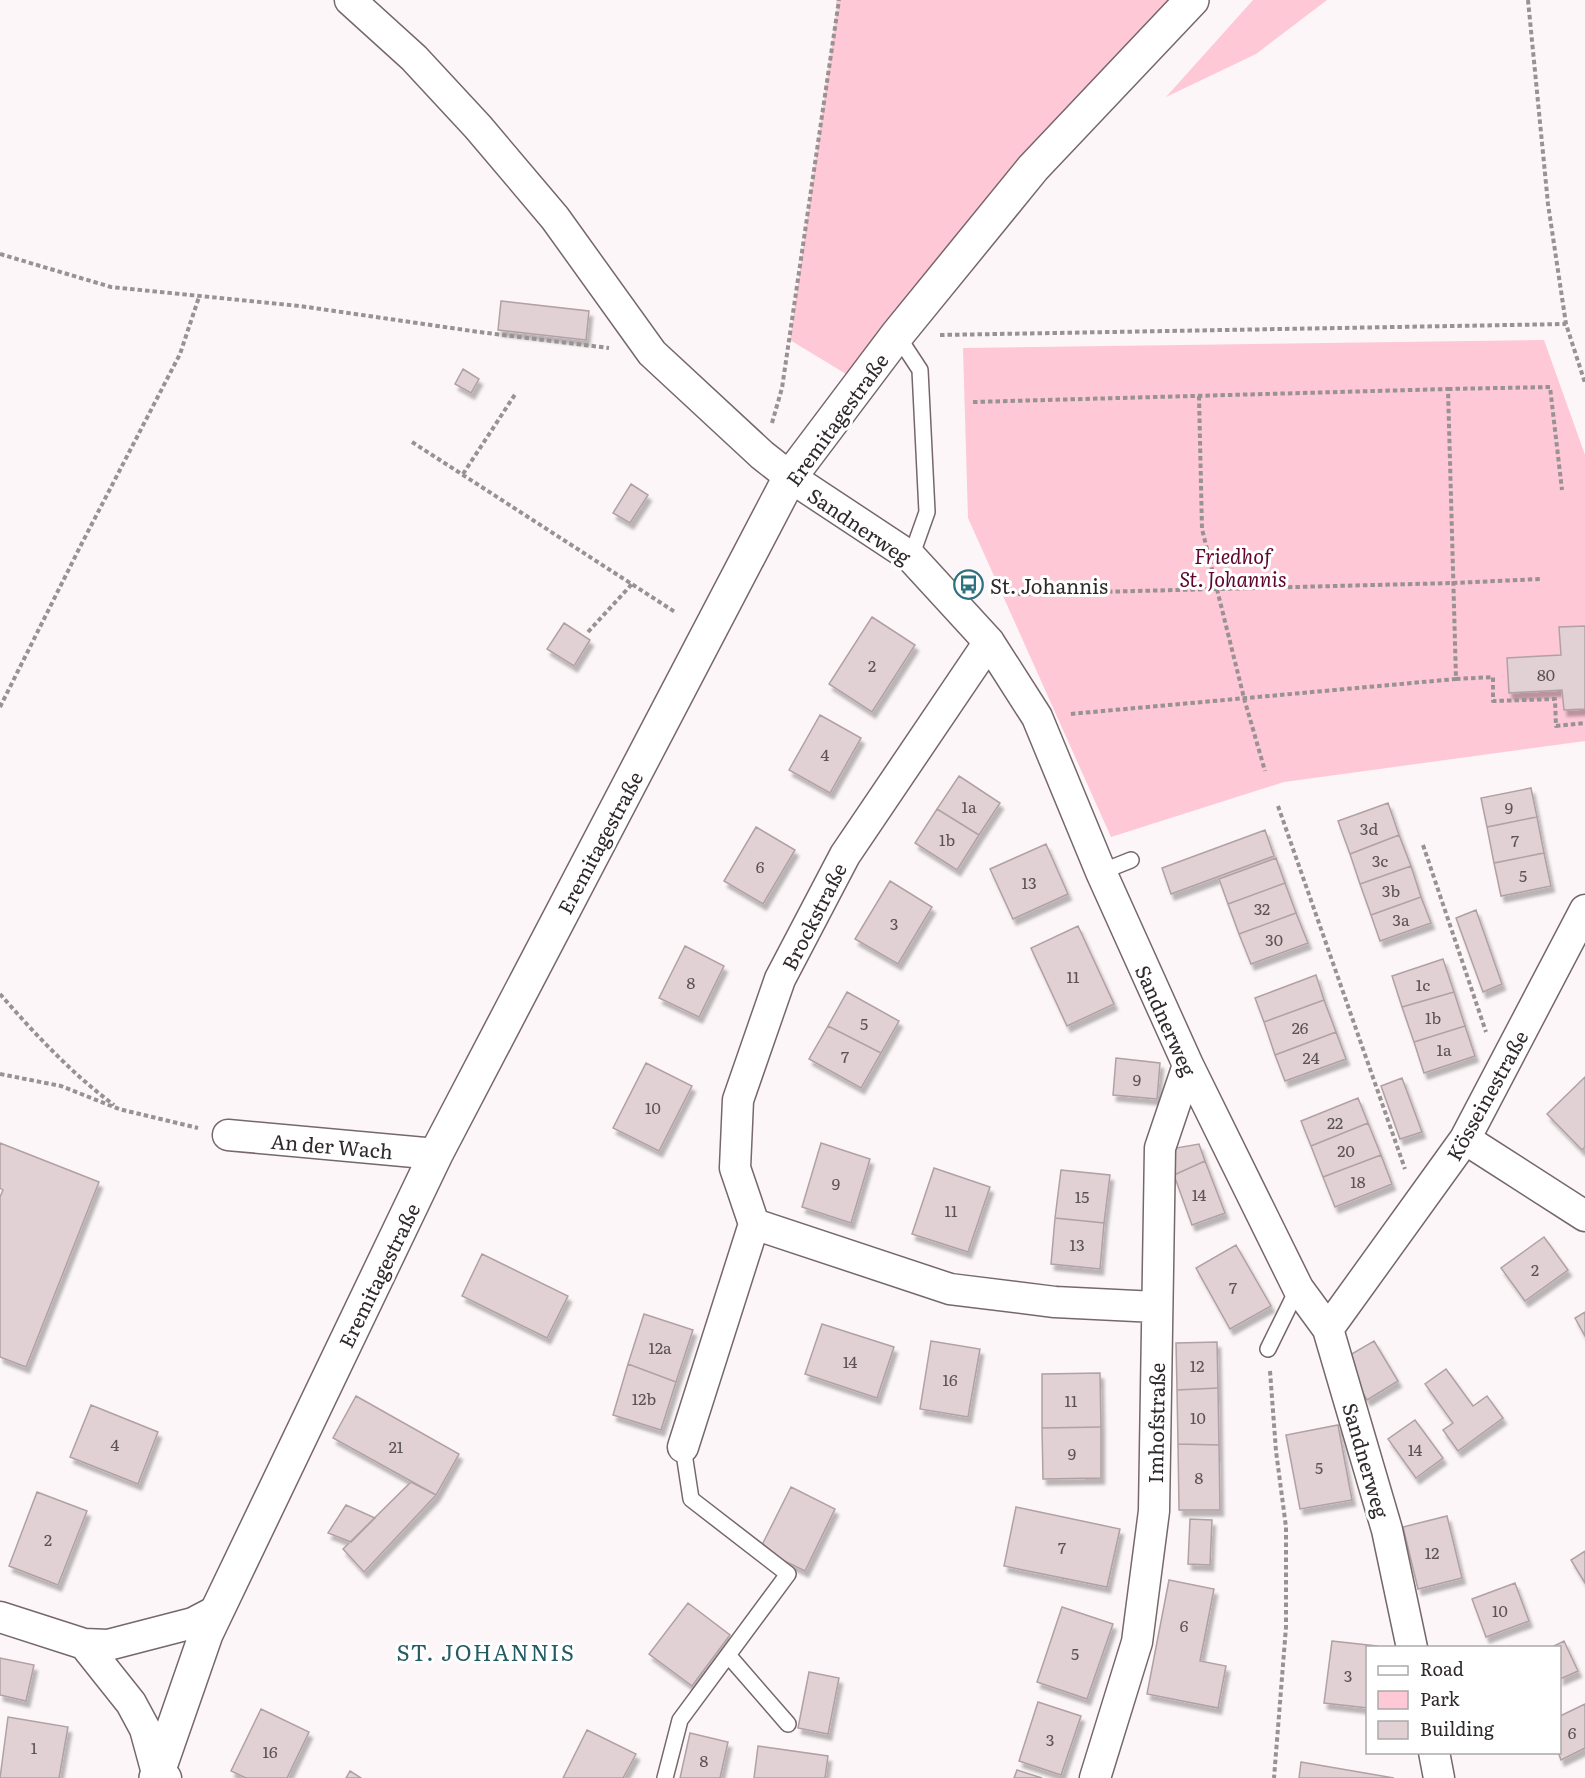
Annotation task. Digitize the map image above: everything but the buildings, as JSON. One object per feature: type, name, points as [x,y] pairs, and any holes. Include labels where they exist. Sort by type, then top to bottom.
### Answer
[{"type":"street","name":"Sandnerweg","points":[[350,0],[414,58],[478,127],[555,218],[652,353],[762,455],[790,477],[911,557],[989,642],[1037,717],[1101,872],[1188,1065],[1298,1288],[1328,1329],[1387,1530],[1412,1646]]},
{"type":"street","name":"Eremitagestraße","points":[[160,1776],[206,1634],[216,1611],[436,1154],[790,477],[897,335],[1033,168],[1192,0]]},
{"type":"street","name":"Brockstraße","points":[[754,1224],[735,1168],[738,1100],[780,979],[845,855],[989,642]]},
{"type":"street","name":"Kösseinestraße","points":[[1328,1329],[1465,1139],[1585,910]]},
{"type":"street","name":"Imhofstraße","points":[[1095,1778],[1137,1642],[1154,1511],[1160,1148],[1188,1065]]},
{"type":"street","name":"An der Wach","points":[[228,1135],[436,1154]]},
{"type":"street","points":[[1465,1139],[1585,1216]]},
{"type":"street","points":[[683,1447],[754,1224],[950,1289],[1054,1302],[1156,1307]]},
{"type":"street","points":[[0,1617],[84,1644],[108,1645],[193,1623],[216,1611]]},
{"type":"street","points":[[84,1644],[132,1703],[145,1729],[160,1776]]},
{"type":"street","points":[[1434,1754],[1439,1778]]},
{"type":"lane","points":[[897,335],[920,370],[927,512],[911,557]]},
{"type":"lane","points":[[1101,872],[1131,860]]},
{"type":"lane","points":[[1268,1349],[1298,1288]]},
{"type":"lane","points":[[666,1778],[680,1720],[788,1574],[691,1499],[683,1447]]},
{"type":"lane","points":[[728,1655],[788,1724]]},
{"type":"path","points":[[762,455],[782,388],[838,0]]},
{"type":"path","points":[[1528,0],[1548,204],[1566,324],[1585,383]]},
{"type":"path","points":[[0,254],[111,287],[300,306],[479,332],[652,353]]},
{"type":"path","points":[[0,707],[180,354],[199,297]]},
{"type":"path","points":[[897,335],[1566,324]]},
{"type":"path","points":[[974,402],[1550,387],[1562,490]]},
{"type":"path","points":[[1448,389],[1456,680]]},
{"type":"path","points":[[463,474],[516,393]]},
{"type":"path","points":[[1199,396],[1202,529],[1244,698],[1265,771]]},
{"type":"path","points":[[412,442],[675,612]]},
{"type":"path","points":[[1018,594],[1540,579]]},
{"type":"path","points":[[588,632],[632,584]]},
{"type":"path","points":[[1037,717],[1493,677],[1493,701],[1555,699],[1556,726],[1585,723]]},
{"type":"path","points":[[1278,806],[1418,1206]]},
{"type":"path","points":[[1423,845],[1500,1073]]},
{"type":"path","points":[[0,994],[48,1048],[91,1088],[119,1109]]},
{"type":"path","points":[[0,1074],[61,1086],[119,1109],[228,1135]]},
{"type":"path","points":[[1268,1349],[1276,1451],[1286,1527],[1286,1627],[1274,1778]]},
{"type":"green space","points":[[836,0],[1192,0],[846,374],[790,340],[837,8]]},
{"type":"green space","points":[[1253,0],[1327,0],[1256,54],[1166,97]]},
{"type":"green space","name":"Friedhof St. Johannis","points":[[1544,340],[1585,455],[1585,741],[1284,782],[1111,837],[968,518],[963,348]]},
{"type":"place","name":"St. Johannis","points":[[969,585]]},
{"type":"district","name":"ST. JOHANNIS","points":[[486,1651]]}]
